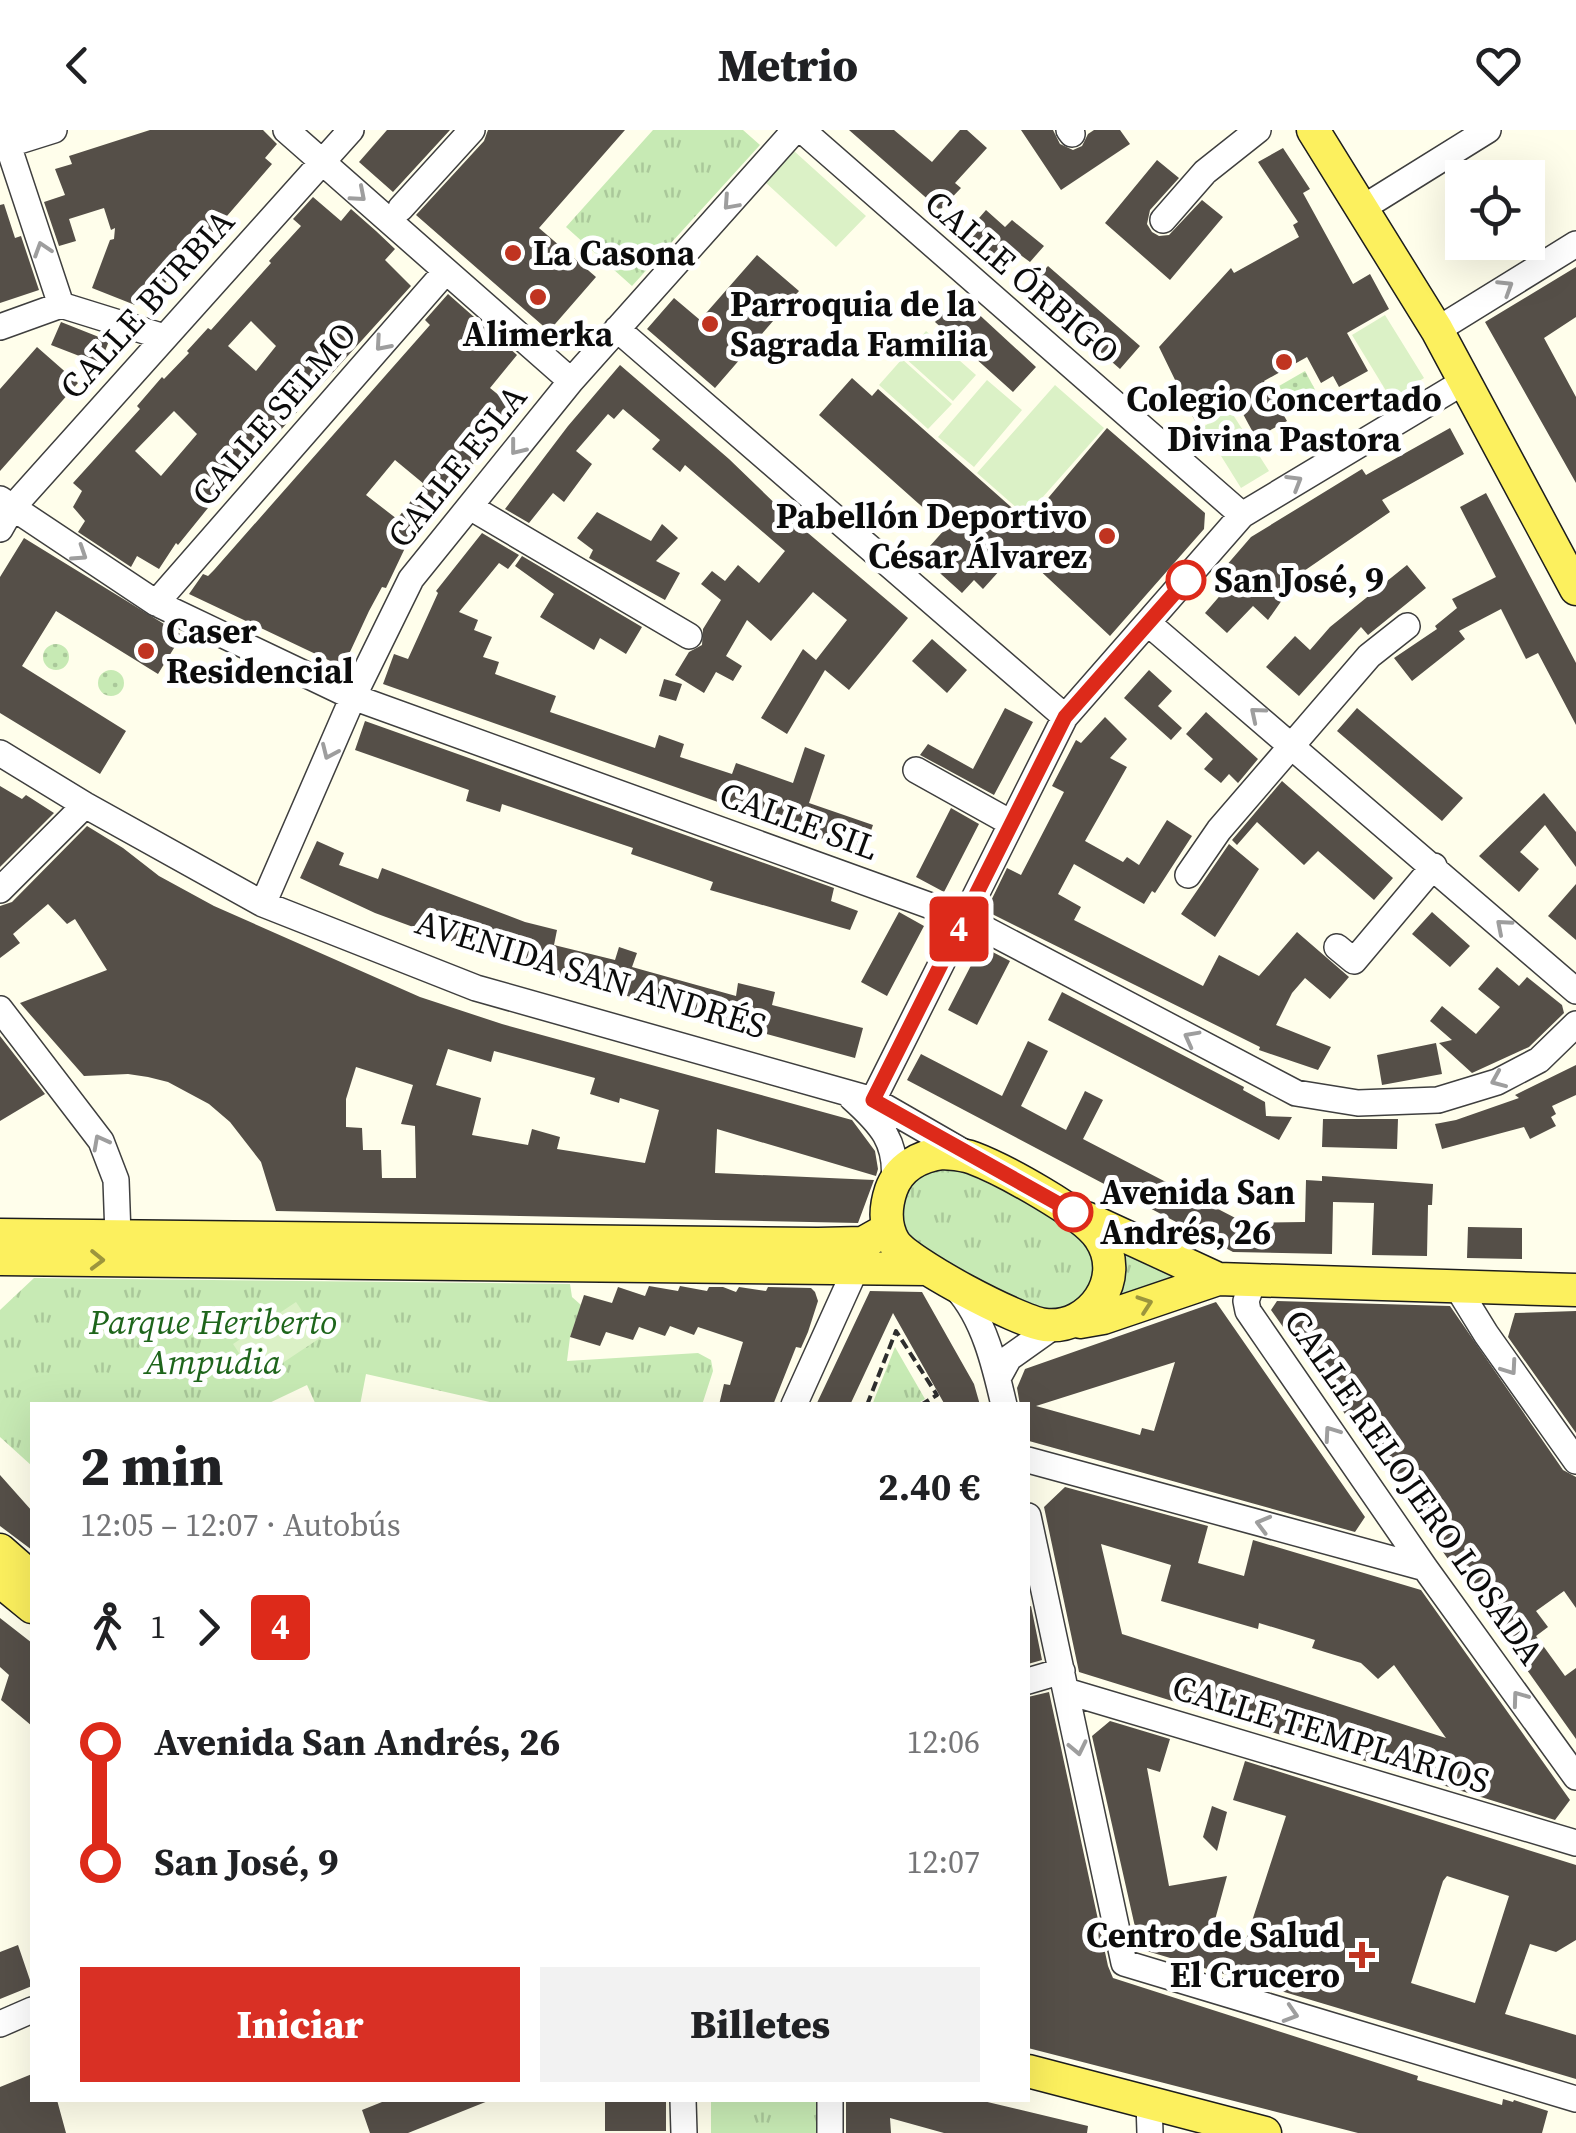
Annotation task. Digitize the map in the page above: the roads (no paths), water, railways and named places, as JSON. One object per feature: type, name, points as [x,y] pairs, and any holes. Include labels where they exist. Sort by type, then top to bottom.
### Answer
[{"type":"main road","points":[[1314,130],[1437,330],[1576,588]]},
{"type":"main road","points":[[1218,1279],[1073,1212],[974,1158],[943,1153],[914,1161],[894,1182],[886,1213],[888,1229],[905,1256],[1024,1319],[1062,1325],[1103,1318],[1218,1279],[1576,1290]]},
{"type":"main road","points":[[1062,1325],[1097,1306],[1107,1278],[1105,1247],[1073,1212]]},
{"type":"main road","points":[[0,1235],[818,1244],[864,1243],[888,1229]]},
{"type":"main road","points":[[0,1259],[856,1268],[938,1275]]},
{"type":"main road","points":[[0,1550],[30,1576]]},
{"type":"main road","points":[[0,1580],[30,1605]]},
{"type":"main road","points":[[1030,2072],[1195,2133]]},
{"type":"main road","points":[[1030,2092],[1150,2119],[1265,2133]]},
{"type":"street","points":[[54,130],[4,141],[61,305]]},
{"type":"street","points":[[286,130],[571,381]]},
{"type":"street","name":"CALLE BURBIA","points":[[4,512],[351,130]]},
{"type":"street","points":[[402,208],[472,130]]},
{"type":"street","name":"CALLE ESLA","points":[[263,904],[353,697],[411,578],[571,381],[798,130]]},
{"type":"street","name":"CALLE ÓRBIGO","points":[[798,130],[1242,515]]},
{"type":"street","points":[[1164,220],[1205,172],[1258,130]]},
{"type":"street","points":[[1361,208],[1488,130]]},
{"type":"street","points":[[1437,330],[1576,244]]},
{"type":"street","name":"CALLE SELMO","points":[[156,603],[446,271]]},
{"type":"street","points":[[0,326],[61,305],[164,337]]},
{"type":"street","points":[[617,329],[1065,717]]},
{"type":"street","points":[[873,1100],[1065,717],[1242,515],[1465,381]]},
{"type":"street","points":[[470,507],[688,636]]},
{"type":"street","name":"CALLE SIL","points":[[4,512],[156,603],[353,697],[964,918],[1296,1092],[1358,1103],[1438,1100],[1497,1082],[1539,1060],[1576,1024]]},
{"type":"street","points":[[1149,624],[1576,991]]},
{"type":"street","points":[[1188,876],[1218,830],[1369,656],[1406,626]]},
{"type":"street","name":"AVENIDA SAN ANDRÉS","points":[[0,753],[263,904],[476,988],[873,1100],[974,1158]]},
{"type":"street","points":[[916,770],[1011,822]]},
{"type":"street","points":[[0,890],[85,805]]},
{"type":"street","points":[[1337,947],[1354,961],[1434,866]]},
{"type":"street","points":[[0,1009],[101,1141],[116,1180],[118,1236]]},
{"type":"street","name":"AVENIDA SAN ANDRÉS","points":[[844,1092],[876,1121],[889,1140],[895,1157],[894,1182]]},
{"type":"street","points":[[795,1402],[856,1268]]},
{"type":"street","points":[[938,1275],[970,1305],[1003,1402]]},
{"type":"street","name":"CALLE RELOJERO LOSADA","points":[[1254,1280],[1246,1301],[1248,1311],[1425,1568],[1576,1777]]},
{"type":"street","points":[[1457,1287],[1576,1460]]},
{"type":"street","points":[[998,1378],[1009,1358],[1062,1325]]},
{"type":"street","points":[[1030,1461],[1425,1568]]},
{"type":"street","points":[[1030,1525],[1124,1963],[1576,2100]]},
{"type":"street","points":[[1030,1681],[1064,1681]]},
{"type":"street","name":"CALLE TEMPLARIOS","points":[[1064,1681],[1576,1843]]},
{"type":"street","points":[[0,2024],[30,2011]]},
{"type":"street","points":[[683,2102],[684,2133]]},
{"type":"street","points":[[830,2102],[830,2133]]},
{"type":"place","name":"La Casona","points":[[513,253]]},
{"type":"place","name":"Alimerka","points":[[538,297]]},
{"type":"place","name":"Parroquia de la Sagrada Familia","points":[[710,324]]},
{"type":"place","name":"Colegio Concertado Divina Pastora","points":[[1284,362]]},
{"type":"place","name":"Pabellón Deportivo César Álvarez","points":[[1107,536]]},
{"type":"place","name":"San José, 9","points":[[1186,580]]},
{"type":"place","name":"Caser Residencial","points":[[146,651]]},
{"type":"place","name":"Avenida San Andrés, 26","points":[[1073,1212]]},
{"type":"place","name":"Centro de Salud El Crucero","points":[[1362,1955]]},
{"type":"park label","name":"Parque Heriberto Ampudia","points":[[213,1342]]}]
